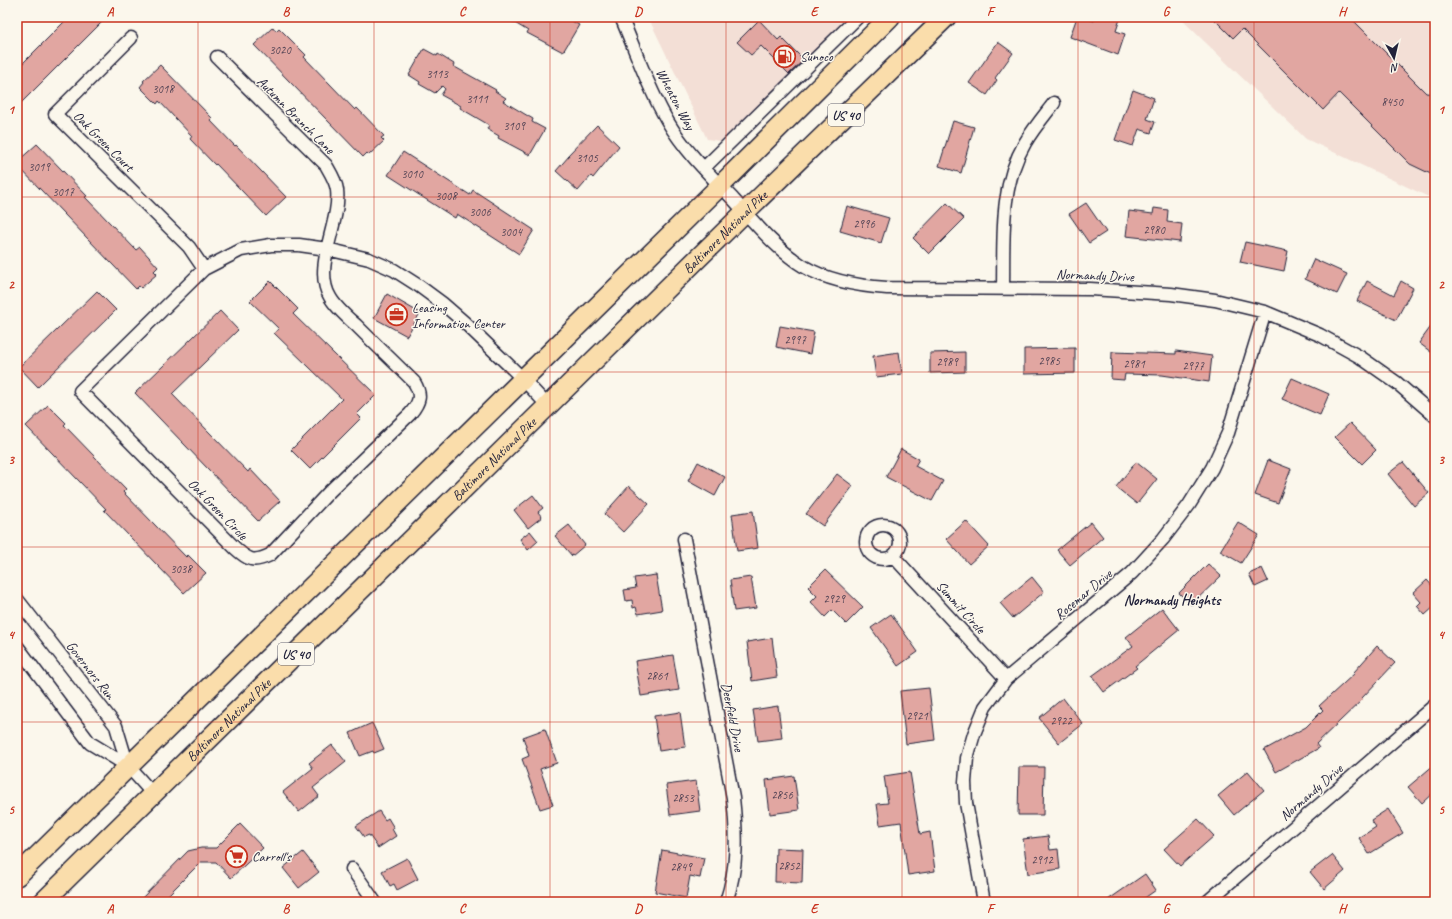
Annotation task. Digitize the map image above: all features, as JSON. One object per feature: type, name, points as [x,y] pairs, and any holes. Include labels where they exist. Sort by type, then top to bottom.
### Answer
[{"type":"main road","name":"US 40","points":[[17,876],[720,186],[890,17]]},
{"type":"main road","name":"Baltimore National Pike","points":[[43,902],[745,212],[946,17]]},
{"type":"street","name":"Wheaton Way","points":[[621,17],[668,122],[680,140],[745,212]]},
{"type":"street","points":[[704,168],[858,17]]},
{"type":"street","name":"Oak Green Court","points":[[131,38],[55,114],[189,247],[204,269]]},
{"type":"street","name":"Autumn Branch Lane","points":[[217,57],[326,165],[337,188],[338,200],[327,249]]},
{"type":"street","points":[[1003,288],[1005,206],[1008,184],[1014,166],[1025,143],[1054,103]]},
{"type":"street","name":"Normandy Drive","points":[[745,212],[784,251],[803,266],[842,282],[887,288],[1090,289],[1171,294],[1215,300],[1265,312],[1320,335],[1360,357],[1397,382],[1435,416]]},
{"type":"street","name":"Oak Green Circle","points":[[327,249],[324,277],[330,297],[342,312],[414,382],[419,397],[417,405],[410,414],[330,491],[270,555],[262,559],[253,560],[246,558],[80,391],[204,269],[241,250],[271,245],[299,245],[327,249],[369,259],[394,270],[442,302],[523,379],[548,406]]},
{"type":"street","name":"Rosemar Drive","points":[[984,902],[966,803],[965,782],[968,758],[974,734],[985,707],[1006,679],[1132,573],[1163,539],[1189,505],[1212,468],[1228,433],[1265,312]]},
{"type":"street","name":"Deerfield Drive","points":[[684,539],[732,798],[735,822],[736,862],[726,902]]},
{"type":"street","name":"Summit Circle","points":[[894,556],[1006,679]]},
{"type":"street","name":"Governors Run","points":[[17,599],[116,726],[128,766]]},
{"type":"street","name":"Governors Run","points":[[17,646],[90,743],[128,766],[153,794]]},
{"type":"street","name":"Normandy Drive","points":[[1207,902],[1435,705]]},
{"type":"street","points":[[352,869],[375,902]]},
{"type":"shaded area","points":[[648,17],[866,17],[736,144],[707,139]]},
{"type":"shaded area","points":[[1179,17],[1435,17],[1435,200],[1306,139]]},
{"type":"building","points":[[69,17],[107,17],[17,107],[17,69]]},
{"type":"building","points":[[505,17],[565,17],[579,25],[563,52],[527,33],[528,31]]},
{"type":"building","points":[[1077,17],[1094,21],[1096,17],[1114,17],[1120,19],[1116,31],[1125,34],[1118,55],[1070,37]]},
{"type":"building","points":[[1212,17],[1350,17],[1426,93],[1435,94],[1435,176],[1410,164],[1339,93],[1323,110],[1242,29],[1233,38]]},
{"type":"building","points":[[759,20],[778,40],[781,37],[804,60],[789,74],[761,46],[751,55],[737,42]]},
{"type":"building","points":[[273,27],[276,31],[279,28],[306,55],[304,57],[355,110],[357,108],[384,136],[381,138],[384,141],[369,155],[367,153],[363,157],[254,45]]},
{"type":"building","points":[[998,42],[1013,53],[995,78],[997,80],[987,95],[969,83]]},
{"type":"building","points":[[424,49],[437,56],[438,54],[454,64],[453,66],[496,90],[495,91],[506,98],[503,101],[533,119],[532,122],[545,129],[530,155],[498,138],[499,136],[487,129],[489,125],[460,108],[461,106],[441,95],[445,89],[442,86],[435,93],[419,84],[420,82],[409,75]]},
{"type":"building","points":[[160,65],[212,118],[210,120],[286,197],[266,216],[190,139],[192,136],[159,101],[157,104],[140,87],[144,82],[143,81]]},
{"type":"building","points":[[1133,90],[1154,98],[1147,119],[1155,122],[1151,133],[1139,129],[1133,146],[1115,140]]},
{"type":"building","points":[[953,121],[974,127],[961,173],[939,166]]},
{"type":"building","points":[[597,125],[619,146],[593,178],[591,176],[578,191],[556,171],[569,156],[568,155]]},
{"type":"building","points":[[37,144],[136,250],[140,247],[158,267],[154,271],[157,274],[141,288],[139,286],[136,289],[17,165],[17,162]]},
{"type":"building","points":[[403,152],[470,195],[473,190],[534,230],[519,254],[457,214],[455,218],[388,175]]},
{"type":"building","points":[[947,203],[964,219],[929,254],[913,238]]},
{"type":"building","points":[[1086,203],[1106,232],[1089,243],[1069,214]]},
{"type":"building","points":[[847,206],[889,218],[881,243],[840,231]]},
{"type":"building","points":[[1154,208],[1168,210],[1167,222],[1182,224],[1180,242],[1126,236],[1129,211],[1153,214]]},
{"type":"building","points":[[1245,242],[1288,251],[1284,271],[1240,262]]},
{"type":"building","points":[[1314,259],[1347,274],[1337,294],[1305,279]]},
{"type":"building","points":[[270,281],[298,309],[293,314],[376,395],[357,414],[361,418],[310,469],[291,450],[342,399],[274,333],[279,329],[250,301]]},
{"type":"building","points":[[1367,281],[1394,295],[1401,281],[1413,288],[1396,320],[1357,301]]},
{"type":"building","points":[[97,291],[116,310],[38,387],[19,367]]},
{"type":"building","name":"Leasing Information Center","points":[[387,294],[420,313],[407,336],[374,318]]},
{"type":"building","points":[[220,311],[238,330],[172,394],[248,472],[250,469],[280,501],[258,521],[135,393]]},
{"type":"building","points":[[1435,321],[1435,355],[1419,343]]},
{"type":"building","points":[[780,326],[814,332],[810,354],[776,347]]},
{"type":"building","points":[[1075,348],[1075,373],[1024,374],[1024,349]]},
{"type":"building","points":[[1176,351],[1212,356],[1209,382],[1162,375],[1125,374],[1124,380],[1111,379],[1112,352],[1176,354]]},
{"type":"building","points":[[899,352],[902,374],[876,377],[873,356]]},
{"type":"building","points":[[965,352],[965,372],[930,373],[930,353]]},
{"type":"building","points":[[1292,378],[1329,394],[1320,415],[1282,399]]},
{"type":"building","points":[[48,405],[66,423],[64,425],[126,489],[123,492],[186,557],[188,555],[206,573],[184,593],[26,426]]},
{"type":"building","points":[[1350,423],[1376,450],[1362,464],[1335,437]]},
{"type":"building","points":[[901,449],[919,459],[915,466],[943,481],[932,501],[886,477]]},
{"type":"building","points":[[1268,460],[1291,469],[1278,503],[1255,495]]},
{"type":"building","points":[[698,462],[725,477],[715,496],[688,481]]},
{"type":"building","points":[[1136,462],[1157,479],[1137,504],[1116,487]]},
{"type":"building","points":[[1403,462],[1429,493],[1414,506],[1388,474]]},
{"type":"building","points":[[837,474],[853,486],[823,526],[806,514]]},
{"type":"building","points":[[629,486],[649,504],[623,532],[604,514]]},
{"type":"building","points":[[533,495],[543,508],[538,512],[542,517],[528,528],[514,510]]},
{"type":"building","points":[[753,511],[758,548],[737,551],[732,514]]},
{"type":"building","points":[[966,521],[989,546],[969,564],[946,539]]},
{"type":"building","points":[[1091,522],[1103,537],[1070,565],[1057,550]]},
{"type":"building","points":[[1238,522],[1259,535],[1241,563],[1220,551]]},
{"type":"building","points":[[569,525],[585,545],[572,556],[555,536]]},
{"type":"building","points":[[530,531],[538,541],[528,550],[520,539]]},
{"type":"building","points":[[1208,564],[1221,576],[1191,605],[1179,593]]},
{"type":"building","points":[[1262,568],[1268,581],[1255,587],[1249,574]]},
{"type":"building","points":[[825,570],[863,607],[846,624],[832,610],[825,617],[811,602],[817,596],[808,587]]},
{"type":"building","points":[[656,575],[662,610],[638,614],[636,607],[633,608],[632,600],[626,601],[624,590],[636,588],[634,578]]},
{"type":"building","points":[[751,577],[756,608],[734,611],[730,580]]},
{"type":"building","points":[[1032,577],[1044,592],[1013,618],[1000,603]]},
{"type":"building","points":[[1427,580],[1435,589],[1435,606],[1425,615],[1417,606],[1421,602],[1413,593]]},
{"type":"building","points":[[1162,608],[1179,630],[1135,666],[1137,668],[1104,692],[1092,676],[1133,646],[1126,637]]},
{"type":"building","points":[[891,614],[918,652],[898,666],[871,628]]},
{"type":"building","points":[[772,638],[777,677],[752,681],[747,642]]},
{"type":"building","points":[[1377,646],[1395,663],[1362,698],[1363,699],[1316,744],[1319,748],[1276,772],[1264,750],[1306,727],[1323,710],[1319,706],[1355,673],[1354,672]]},
{"type":"building","points":[[673,655],[679,690],[641,696],[635,661]]},
{"type":"building","points":[[929,688],[935,740],[906,744],[900,691]]},
{"type":"building","points":[[1063,698],[1083,724],[1059,743],[1039,718]]},
{"type":"building","points":[[778,706],[782,738],[758,741],[753,710]]},
{"type":"building","points":[[680,712],[685,747],[659,751],[654,716]]},
{"type":"building","points":[[372,723],[384,749],[360,756],[350,733]]},
{"type":"building","points":[[545,729],[557,763],[540,769],[553,805],[540,809],[522,759],[529,756],[523,737]]},
{"type":"building","points":[[332,745],[346,762],[313,788],[319,796],[299,812],[283,792],[313,768],[309,763]]},
{"type":"building","points":[[1435,764],[1435,791],[1422,803],[1408,787]]},
{"type":"building","points":[[1019,767],[1044,767],[1043,815],[1018,815]]},
{"type":"building","points":[[1248,771],[1264,790],[1234,815],[1218,796]]},
{"type":"building","points":[[910,772],[920,834],[930,832],[935,871],[908,875],[901,822],[880,825],[877,804],[888,803],[884,776]]},
{"type":"building","points":[[794,776],[799,810],[770,814],[766,780]]},
{"type":"building","points":[[696,781],[700,811],[670,815],[666,785]]},
{"type":"building","points":[[1388,809],[1403,833],[1369,854],[1359,838],[1376,827],[1371,820]]},
{"type":"building","points":[[379,811],[385,820],[388,818],[394,828],[392,829],[396,836],[378,848],[369,835],[364,837],[356,826]]},
{"type":"building","points":[[1198,819],[1214,836],[1180,866],[1164,849]]},
{"type":"building","points":[[240,824],[263,848],[231,878],[216,862],[201,862],[161,902],[138,902],[188,851],[201,848],[216,848]]},
{"type":"building","points":[[1048,836],[1050,850],[1058,849],[1060,869],[1028,874],[1023,839]]},
{"type":"building","points":[[776,848],[803,849],[802,883],[775,882]]},
{"type":"building","points":[[662,850],[704,858],[700,878],[690,876],[686,898],[655,892]]},
{"type":"building","points":[[303,852],[319,872],[299,888],[283,868]]},
{"type":"building","points":[[1332,855],[1345,871],[1324,889],[1310,872]]},
{"type":"building","points":[[407,858],[418,879],[397,890],[394,884],[390,886],[382,871]]},
{"type":"building","points":[[1145,874],[1156,890],[1139,902],[1105,902]]},
{"type":"place","name":"Sunoco","points":[[785,56]]},
{"type":"place","name":"Leasing Information Center","points":[[397,315]]},
{"type":"place","name":"Carroll's","points":[[237,856]]},
{"type":"district","name":"Normandy Heights","points":[[1172,600]]}]
